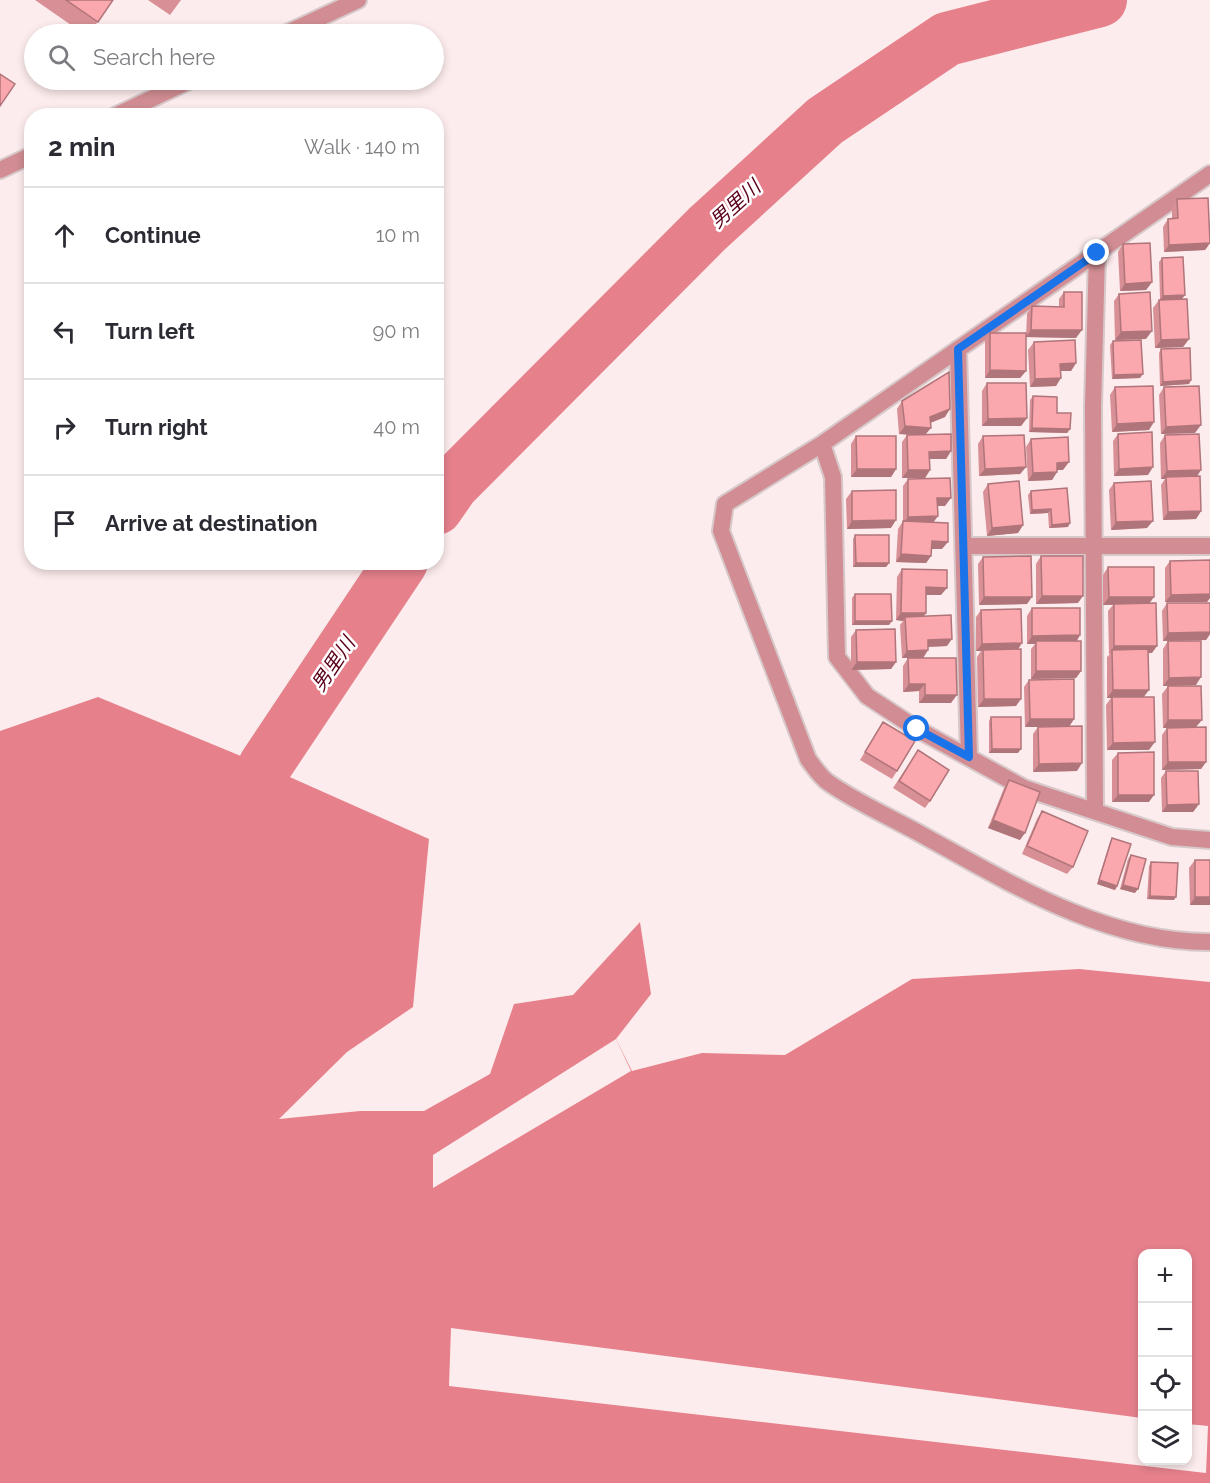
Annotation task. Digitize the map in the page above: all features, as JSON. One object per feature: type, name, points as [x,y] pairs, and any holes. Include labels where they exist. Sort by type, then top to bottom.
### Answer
[{"type":"street","points":[[306,24],[358,0]]},
{"type":"street","points":[[132,108],[170,90]]},
{"type":"street","points":[[0,170],[24,159]]},
{"type":"street","points":[[1210,174],[822,444],[725,504],[722,531],[808,759],[827,783],[985,869],[1099,922],[1180,942],[1210,942]]},
{"type":"street","points":[[1095,810],[1093,407],[1097,253]]},
{"type":"street","points":[[958,349],[969,757]]},
{"type":"street","points":[[822,444],[833,477],[837,657],[867,696],[1024,788],[1172,837],[1210,840]]},
{"type":"street","points":[[963,546],[1210,546]]},
{"type":"shaded area","points":[[98,697],[265,766],[429,839],[413,1007],[347,1052],[279,1119],[360,1111],[424,1111],[490,1074],[514,1004],[573,995],[640,922],[651,994],[616,1039],[632,1071],[702,1053],[785,1055],[912,979],[1079,969],[1210,982],[1210,1483],[0,1483],[0,731]]},
{"type":"pier","points":[[616,1039],[631,1071],[433,1188],[433,1155]]},
{"type":"pier","points":[[451,1328],[1138,1417],[1138,1465],[1192,1465],[1192,1424],[1208,1426],[1206,1473],[449,1386]]},
{"type":"building","points":[[66,0],[113,0],[98,22]]},
{"type":"building","points":[[0,74],[15,84],[0,106]]},
{"type":"building","points":[[1208,198],[1210,243],[1169,245],[1168,219],[1178,218],[1177,199]]},
{"type":"building","points":[[1150,243],[1152,282],[1125,284],[1123,244]]},
{"type":"building","points":[[1183,257],[1185,295],[1163,296],[1162,258]]},
{"type":"building","points":[[1064,292],[1082,292],[1082,330],[1031,330],[1032,306],[1064,307]]},
{"type":"building","points":[[1150,292],[1152,331],[1121,332],[1119,294]]},
{"type":"building","points":[[1187,299],[1189,339],[1161,340],[1159,300]]},
{"type":"building","points":[[990,333],[1026,333],[1026,371],[990,370]]},
{"type":"building","points":[[1075,340],[1076,363],[1060,364],[1061,378],[1035,379],[1034,342]]},
{"type":"building","points":[[1141,340],[1143,374],[1114,375],[1113,341]]},
{"type":"building","points":[[1190,348],[1191,380],[1163,382],[1161,349]]},
{"type":"building","points":[[949,372],[950,409],[930,417],[931,428],[905,426],[902,401]]},
{"type":"building","points":[[987,383],[1026,383],[1027,418],[988,419]]},
{"type":"building","points":[[1153,386],[1154,422],[1117,424],[1115,387]]},
{"type":"building","points":[[1199,386],[1201,425],[1166,427],[1164,387]]},
{"type":"building","points":[[1033,396],[1057,397],[1057,413],[1071,413],[1070,429],[1032,428]]},
{"type":"building","points":[[1152,432],[1153,467],[1119,469],[1118,434]]},
{"type":"building","points":[[951,434],[951,451],[929,452],[930,470],[908,470],[907,435]]},
{"type":"building","points":[[1199,434],[1201,470],[1167,471],[1165,435]]},
{"type":"building","points":[[1024,435],[1026,467],[985,469],[983,436]]},
{"type":"building","points":[[856,436],[896,436],[896,469],[857,469]]},
{"type":"building","points":[[1068,437],[1069,462],[1057,463],[1057,472],[1033,473],[1031,439]]},
{"type":"building","points":[[1200,476],[1201,511],[1168,512],[1166,477]]},
{"type":"building","points":[[950,478],[951,498],[937,498],[938,516],[908,517],[908,479]]},
{"type":"building","points":[[1019,481],[1023,525],[992,528],[988,484]]},
{"type":"building","points":[[1151,481],[1153,521],[1116,522],[1114,483]]},
{"type":"building","points":[[1067,488],[1070,523],[1052,525],[1051,509],[1032,510],[1031,491]]},
{"type":"building","points":[[896,490],[896,520],[852,521],[852,491]]},
{"type":"building","points":[[903,521],[948,523],[948,542],[932,541],[931,556],[901,554]]},
{"type":"building","points":[[855,535],[889,535],[889,563],[856,563]]},
{"type":"building","points":[[1031,556],[1032,597],[984,597],[983,557]]},
{"type":"building","points":[[1041,556],[1083,556],[1083,596],[1042,596]]},
{"type":"building","points":[[1210,560],[1210,594],[1171,595],[1170,561]]},
{"type":"building","points":[[1108,567],[1154,567],[1154,597],[1109,597]]},
{"type":"building","points":[[902,569],[947,570],[947,588],[926,587],[926,613],[901,613]]},
{"type":"building","points":[[855,594],[891,594],[892,621],[855,621]]},
{"type":"building","points":[[1156,603],[1157,646],[1114,646],[1114,604]]},
{"type":"building","points":[[1167,603],[1210,603],[1210,632],[1168,633]]},
{"type":"building","points":[[1032,608],[1080,608],[1080,635],[1032,636]]},
{"type":"building","points":[[1021,609],[1022,643],[982,644],[981,610]]},
{"type":"building","points":[[951,615],[952,639],[928,640],[928,650],[907,651],[905,617]]},
{"type":"building","points":[[895,629],[896,662],[857,662],[856,630]]},
{"type":"building","points":[[1036,641],[1081,641],[1081,671],[1036,671]]},
{"type":"building","points":[[1168,641],[1201,641],[1201,677],[1169,678]]},
{"type":"building","points":[[1021,649],[1021,699],[984,699],[983,650]]},
{"type":"building","points":[[1148,649],[1149,690],[1113,690],[1112,650]]},
{"type":"building","points":[[908,658],[956,658],[957,695],[925,695],[925,684],[909,684]]},
{"type":"building","points":[[1074,679],[1074,719],[1030,719],[1029,680]]},
{"type":"building","points":[[1168,686],[1201,686],[1202,720],[1168,720]]},
{"type":"building","points":[[1112,697],[1154,697],[1155,742],[1113,743]]},
{"type":"building","points":[[991,717],[1021,717],[1021,749],[992,749]]},
{"type":"building","points":[[883,722],[915,741],[897,771],[865,752]]},
{"type":"building","points":[[1082,726],[1082,763],[1039,764],[1038,727]]},
{"type":"building","points":[[1206,727],[1206,762],[1168,762],[1167,728]]},
{"type":"building","points":[[918,750],[949,770],[930,801],[899,781]]},
{"type":"building","points":[[1154,752],[1154,795],[1118,795],[1118,753]]},
{"type":"building","points":[[1166,771],[1198,771],[1199,804],[1167,805]]},
{"type":"building","points":[[1009,780],[1040,792],[1025,833],[993,820]]},
{"type":"building","points":[[1042,811],[1088,831],[1073,867],[1027,846]]},
{"type":"building","points":[[1112,838],[1131,844],[1117,886],[1099,880]]},
{"type":"building","points":[[1131,855],[1146,859],[1138,889],[1123,885]]},
{"type":"building","points":[[1195,860],[1210,860],[1210,897],[1195,897]]},
{"type":"building","points":[[1151,862],[1178,863],[1176,897],[1150,896]]},
{"type":"waterway","name":"男里川","points":[[444,496],[452,485],[707,229],[825,121],[947,39],[1100,0]]},
{"type":"waterway","name":"男里川","points":[[265,766],[396,570]]},
{"type":"route","points":[[917,729],[969,757],[958,349],[1097,253]]}]
